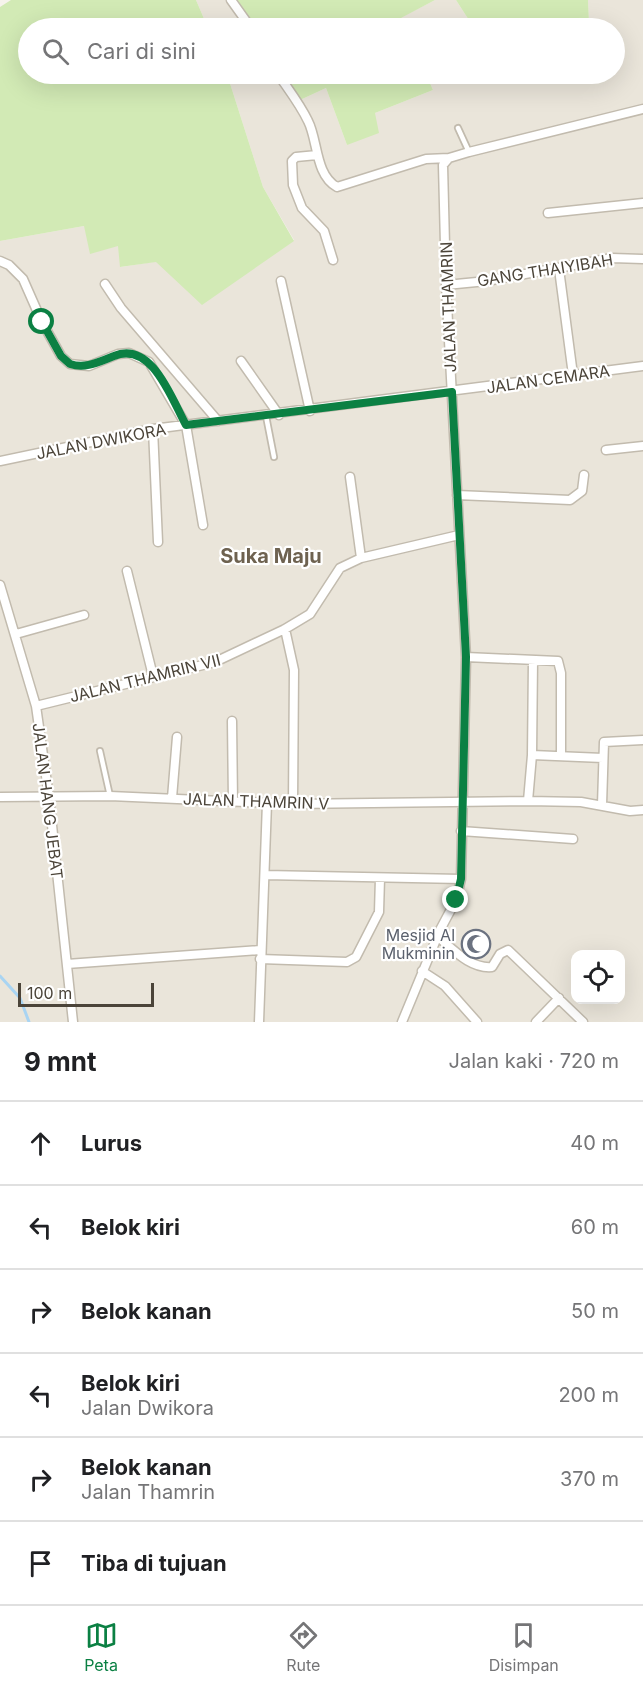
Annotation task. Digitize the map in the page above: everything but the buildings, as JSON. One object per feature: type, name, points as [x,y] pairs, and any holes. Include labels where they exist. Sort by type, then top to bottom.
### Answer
[{"type":"street","points":[[231,0],[244,18]]},
{"type":"street","points":[[284,84],[309,123],[317,155],[331,184],[337,187],[426,159],[449,158],[643,109]]},
{"type":"street","points":[[317,155],[296,157],[292,161],[293,185],[302,208],[324,231],[333,260]]},
{"type":"street","name":"JALAN THAMRIN","points":[[402,1022],[437,936],[456,900],[461,879],[466,657],[446,285],[443,165],[449,158]]},
{"type":"street","points":[[548,213],[643,203]]},
{"type":"street","name":"GANG THAIYIBAH","points":[[446,285],[559,269],[612,258],[643,259]]},
{"type":"street","points":[[0,261],[9,265],[23,279],[42,322],[61,356],[70,364],[89,366],[118,354],[129,353],[142,357],[156,371],[186,425],[203,525]]},
{"type":"street","points":[[559,269],[573,375]]},
{"type":"street","points":[[281,281],[309,411]]},
{"type":"street","points":[[105,284],[121,308],[218,421]]},
{"type":"street","points":[[241,361],[279,415]]},
{"type":"street","name":"JALAN CEMARA","points":[[452,392],[643,366]]},
{"type":"street","name":"JALAN DWIKORA","points":[[0,461],[153,429],[452,392]]},
{"type":"street","points":[[153,429],[159,542]]},
{"type":"street","points":[[606,450],[643,447]]},
{"type":"street","points":[[457,495],[570,500],[582,491],[584,476]]},
{"type":"street","points":[[351,477],[361,558]]},
{"type":"street","name":"JALAN THAMRIN VII","points":[[36,706],[215,662],[285,629],[310,614],[340,568],[361,558],[459,535]]},
{"type":"street","points":[[128,571],[153,676]]},
{"type":"street","name":"JALAN HANG JEBAT","points":[[0,585],[36,706],[49,796],[74,1022]]},
{"type":"street","points":[[16,634],[84,615]]},
{"type":"street","points":[[285,629],[294,670],[293,804]]},
{"type":"street","points":[[466,657],[558,661],[561,667],[561,755]]},
{"type":"street","points":[[528,801],[532,755],[533,660]]},
{"type":"street","points":[[232,722],[232,802]]},
{"type":"street","points":[[172,798],[177,737]]},
{"type":"street","points":[[602,805],[603,746],[606,741],[643,740]]},
{"type":"street","points":[[532,755],[603,758]]},
{"type":"street","name":"JALAN THAMRIN V","points":[[0,797],[110,796],[293,804],[411,804],[462,800],[528,801],[602,805],[630,811],[643,810]]},
{"type":"street","points":[[259,1022],[267,803]]},
{"type":"street","points":[[461,831],[573,839]]},
{"type":"street","points":[[265,875],[461,879]]},
{"type":"street","points":[[67,964],[260,955],[347,962],[356,957],[379,912],[380,878]]},
{"type":"street","points":[[437,936],[472,964],[482,968],[492,967],[500,954],[508,950],[583,1022]]},
{"type":"street","points":[[422,971],[445,986],[477,1022]]},
{"type":"street","points":[[536,1022],[559,998]]},
{"type":"lane","points":[[458,128],[469,152]]},
{"type":"lane","points":[[266,416],[274,457]]},
{"type":"lane","points":[[100,751],[110,796]]},
{"type":"shaded area","points":[[196,0],[236,0],[248,18],[204,18]]},
{"type":"shaded area","points":[[435,0],[456,0],[468,18],[400,18]]},
{"type":"shaded area","points":[[588,0],[643,0],[643,1022],[0,1022],[0,241],[84,226],[119,246],[121,267],[294,240],[263,187],[230,84],[290,84],[300,100],[326,88],[347,145],[375,113],[433,90],[430,84],[625,84],[625,18],[589,18]]},
{"type":"green space","points":[[11,0],[196,0],[204,18],[18,18],[18,84],[230,84],[263,187],[294,241],[202,305],[156,262],[120,267],[118,246],[90,254],[84,226],[0,241],[0,7]]},
{"type":"green space","points":[[236,0],[435,0],[401,18],[248,18]]},
{"type":"green space","points":[[456,0],[588,0],[589,18],[468,18]]},
{"type":"green space","points":[[290,84],[430,84],[433,90],[375,113],[379,133],[347,145],[326,88],[300,100]]},
{"type":"waterway","points":[[0,976],[20,998],[29,1022]]},
{"type":"place","name":"Mesjid Al Mukminin","points":[[476,944]]},
{"type":"district","name":"Suka Maju","points":[[271,556]]},
{"type":"route","points":[[42,322],[61,356],[70,364],[78,367],[89,366],[118,354],[129,353],[150,362],[186,425],[452,392],[466,657],[461,879],[456,900]]}]
